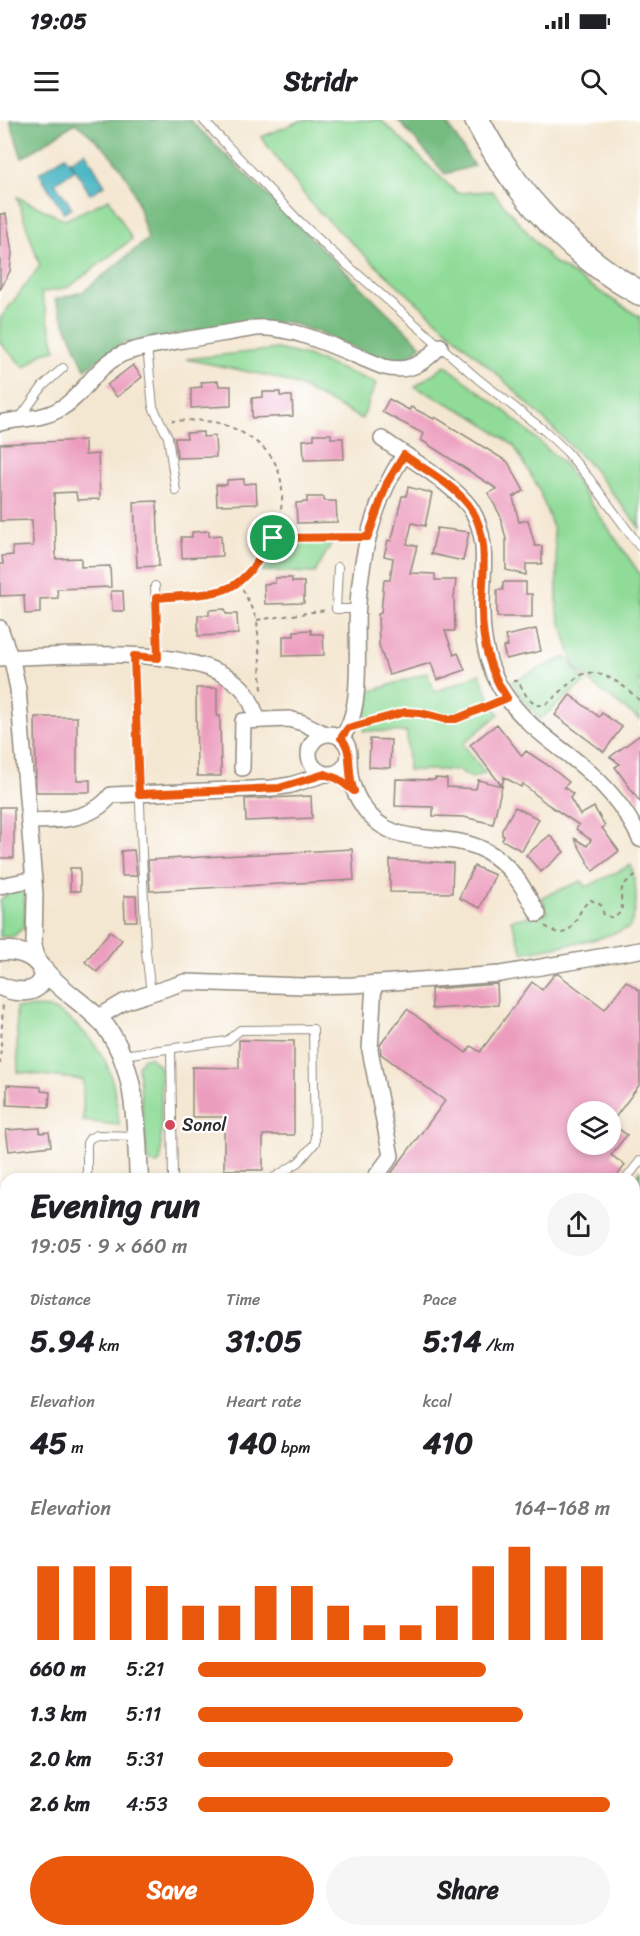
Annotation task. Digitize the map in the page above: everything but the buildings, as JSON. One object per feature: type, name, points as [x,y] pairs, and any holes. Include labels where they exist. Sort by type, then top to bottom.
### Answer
[{"type":"highway","points":[[477,120],[490,146],[518,187],[554,227],[589,260],[640,293]]},
{"type":"street","points":[[0,423],[43,416],[58,410],[73,399],[95,373],[108,363],[122,354],[147,347],[250,329],[273,328],[296,333],[384,367],[399,370],[416,366],[440,346]]},
{"type":"street","points":[[382,439],[460,496],[476,519],[484,556],[482,627],[488,659],[499,684],[507,698],[524,718],[608,790],[629,818],[640,839]]},
{"type":"street","points":[[404,455],[387,483],[368,537],[362,566],[357,609],[356,698],[354,713],[344,733],[350,778],[365,811],[386,829],[405,836],[458,841],[473,845],[496,857],[513,874],[538,914]]},
{"type":"street","points":[[0,628],[6,658],[18,689],[34,879],[34,945],[44,979],[41,984],[31,990],[7,989]]},
{"type":"street","points":[[6,658],[134,656],[158,658],[198,664],[228,677],[243,689],[267,720],[290,724],[300,731],[308,743],[307,764],[302,774],[285,787]]},
{"type":"street","points":[[242,768],[243,721],[298,721],[325,734],[344,733]]},
{"type":"street","points":[[325,734],[314,740],[308,753],[312,766],[343,782],[354,791]]},
{"type":"street","points":[[29,821],[73,817],[97,809],[111,795],[285,787],[341,771],[349,758]]},
{"type":"street","points":[[0,886],[34,879]]},
{"type":"street","points":[[4,951],[23,944],[35,926]]},
{"type":"street","points":[[97,1018],[124,1002],[185,982],[302,986],[374,983],[500,974],[640,950]]},
{"type":"street","points":[[4,951],[24,954],[40,966],[108,1031],[121,1055],[131,1092],[139,1173]]},
{"type":"street","points":[[374,983],[370,1050],[391,1156],[378,1173]]},
{"type":"street","points":[[7,989],[50,996],[81,1005]]},
{"type":"lane","points":[[203,120],[298,220],[329,249],[567,452],[640,547]]},
{"type":"lane","points":[[147,347],[153,407],[168,437],[177,491]]},
{"type":"lane","points":[[19,420],[43,386],[63,368]]},
{"type":"lane","points":[[338,567],[336,609],[357,609]]},
{"type":"lane","points":[[155,586],[158,658]]},
{"type":"lane","points":[[134,656],[146,952],[151,993]]},
{"type":"lane","points":[[121,1055],[227,1041],[240,1030],[313,1029],[315,1143],[299,1162],[282,1173]]},
{"type":"lane","points":[[171,1050],[173,1173]]},
{"type":"lane","points":[[87,1173],[87,1143],[90,1138],[97,1135],[136,1136]]},
{"type":"lane","points":[[631,1173],[640,1161]]},
{"type":"path","points":[[156,598],[227,589],[239,581],[261,559],[273,538],[280,519],[282,502],[274,460],[256,442],[229,427],[214,422],[161,423]]},
{"type":"path","points":[[273,538],[368,537]]},
{"type":"path","points":[[239,581],[257,620],[267,720]]},
{"type":"path","points":[[257,620],[336,609]]},
{"type":"path","points":[[499,684],[508,680],[518,681],[527,697],[540,706],[546,705],[586,673],[600,675],[620,683],[640,701]]},
{"type":"path","points":[[344,733],[405,712],[456,719],[507,698]]},
{"type":"path","points":[[538,914],[547,928],[558,932],[570,930],[576,923],[582,907],[591,900],[601,905],[604,915],[615,918],[622,911],[621,889],[625,883],[640,874]]},
{"type":"path","points":[[0,1064],[7,989]]},
{"type":"green space","points":[[10,120],[190,120],[421,345],[415,353],[402,361],[376,357],[288,322],[229,325],[124,343],[85,369],[55,300],[84,291],[148,239],[139,208],[128,180],[115,161],[75,123],[22,158]]},
{"type":"green space","points":[[302,120],[381,120],[457,193],[492,191],[553,262],[640,317],[640,528],[590,465],[511,387],[313,206],[261,137]]},
{"type":"green space","points":[[398,120],[445,120],[474,166],[445,174]]},
{"type":"green space","points":[[17,197],[65,220],[109,199],[132,239],[69,287],[41,293],[56,350],[42,353],[25,368],[0,343],[0,319],[40,266]]},
{"type":"green space","points":[[277,349],[307,356],[376,383],[362,419],[299,386],[269,376],[186,359]]},
{"type":"green space","points":[[445,365],[506,412],[563,463],[640,574],[640,720],[596,687],[574,665],[557,610],[557,565],[553,528],[538,487],[514,446],[474,417],[415,387]]},
{"type":"green space","points":[[332,542],[315,573],[262,571],[276,543]]},
{"type":"green space","points":[[566,657],[585,682],[540,719],[519,694],[512,681]]},
{"type":"green space","points":[[427,673],[435,692],[480,674],[489,698],[499,714],[463,744],[485,773],[472,778],[458,770],[408,770],[407,732],[364,731],[368,692]]},
{"type":"green space","points":[[631,865],[636,904],[629,928],[597,939],[523,953],[511,920],[547,913],[542,897],[582,881],[586,887]]},
{"type":"green space","points":[[25,887],[25,926],[14,936],[0,937],[0,900],[9,893]]},
{"type":"green space","points":[[44,1007],[57,1011],[76,1024],[93,1042],[111,1076],[119,1125],[83,1121],[83,1080],[18,1072],[16,1008]]},
{"type":"green space","points":[[150,1057],[159,1066],[161,1073],[161,1156],[157,1164],[150,1163],[147,1158],[138,1066],[143,1058]]},
{"type":"water","points":[[85,152],[105,185],[90,194],[70,161]]},
{"type":"water","points":[[65,156],[74,170],[55,183],[72,208],[64,213],[39,173]]},
{"type":"place","name":"Sonol","points":[[170,1125]]},
{"type":"route","points":[[404,455],[460,496],[472,510],[476,519],[484,556],[482,627],[484,643],[494,674],[507,698],[463,718],[445,719],[405,712],[348,728],[341,738],[348,748],[349,775],[354,791],[338,779],[325,774],[279,788],[139,794],[134,656],[158,658],[156,598],[227,589],[239,581],[261,559],[273,538],[368,537],[387,483],[404,455]]}]
